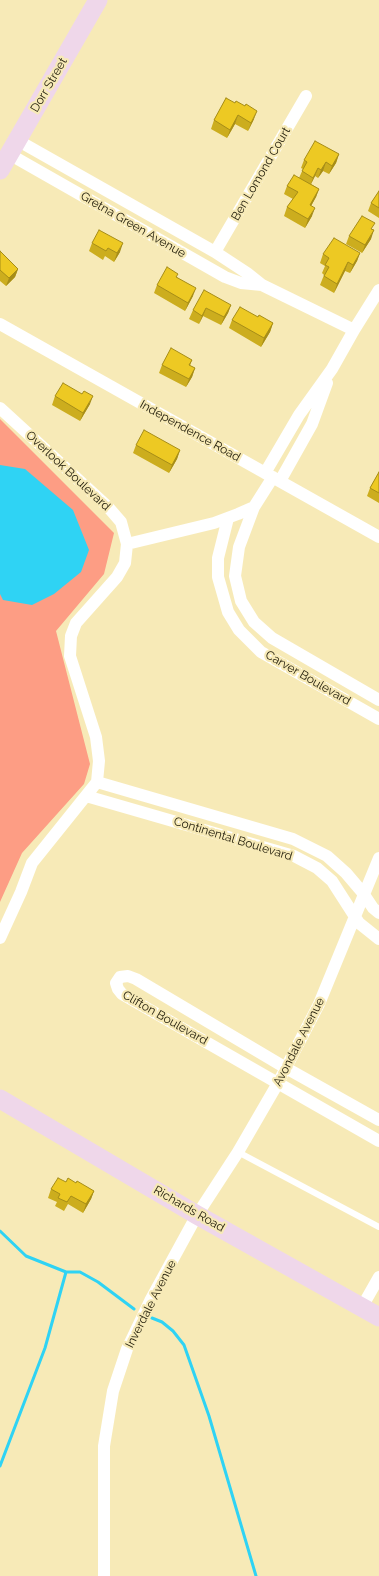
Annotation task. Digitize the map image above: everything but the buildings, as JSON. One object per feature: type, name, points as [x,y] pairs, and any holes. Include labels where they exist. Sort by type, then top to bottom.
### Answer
[{"type":"street","name":"Dorr Street","points":[[9,154],[98,0]]},
{"type":"street","name":"Ben Lomond Court","points":[[198,262],[211,250],[306,96]]},
{"type":"street","name":"Gretna Green Avenue","points":[[9,154],[211,250],[262,285],[354,330]]},
{"type":"street","name":"Gretna Green Avenue","points":[[9,154],[219,274],[241,283],[262,285]]},
{"type":"street","points":[[219,274],[227,260]]},
{"type":"street","name":"Carver Boulevard","points":[[379,290],[332,369],[312,424],[273,477],[254,507],[239,547],[235,576],[241,601],[254,622],[272,638],[379,700]]},
{"type":"street","name":"Independence Road","points":[[0,324],[379,538]]},
{"type":"street","name":"Overlook Boulevard","points":[[0,408],[108,507],[121,522],[127,544],[125,563],[116,577],[76,623],[71,636],[70,656],[96,736],[99,761],[97,782]]},
{"type":"street","points":[[127,544],[228,518],[254,507]]},
{"type":"street","name":"Carver Boulevard","points":[[228,518],[218,558],[218,576],[228,612],[239,630],[261,652],[379,719]]},
{"type":"street","points":[[0,938],[21,892],[32,862],[97,782]]},
{"type":"street","name":"Continental Boulevard","points":[[97,782],[293,839],[327,856],[346,873],[379,914]]},
{"type":"street","name":"Continental Boulevard","points":[[86,796],[294,856],[317,868],[332,881],[359,923],[379,939]]},
{"type":"street","name":"Avondale Avenue","points":[[197,1215],[238,1152],[278,1083],[319,1004],[379,858]]},
{"type":"street","name":"Clifton Boulevard","points":[[379,1120],[286,1068],[136,979],[128,976],[120,977],[118,980],[118,989],[122,994],[379,1141]]},
{"type":"street","name":"Richards Road","points":[[0,1099],[197,1215],[379,1317]]},
{"type":"street","name":"Inverdale Avenue","points":[[104,1576],[104,1446],[113,1391],[132,1336],[197,1215]]},
{"type":"street","points":[[362,1307],[379,1277]]},
{"type":"lane","points":[[238,1152],[379,1227]]},
{"type":"shaded area","points":[[0,419],[114,533],[104,574],[56,631],[90,764],[84,784],[22,853],[0,902]]},
{"type":"water","points":[[0,465],[25,469],[73,510],[89,550],[81,572],[54,594],[32,605],[3,600],[0,594]]},
{"type":"waterway","points":[[0,1231],[26,1256],[66,1272],[45,1348],[0,1466]]},
{"type":"waterway","points":[[66,1272],[80,1272],[98,1282],[134,1309]]},
{"type":"waterway","points":[[152,1318],[162,1322],[173,1331],[184,1345],[209,1416],[256,1576]]}]
